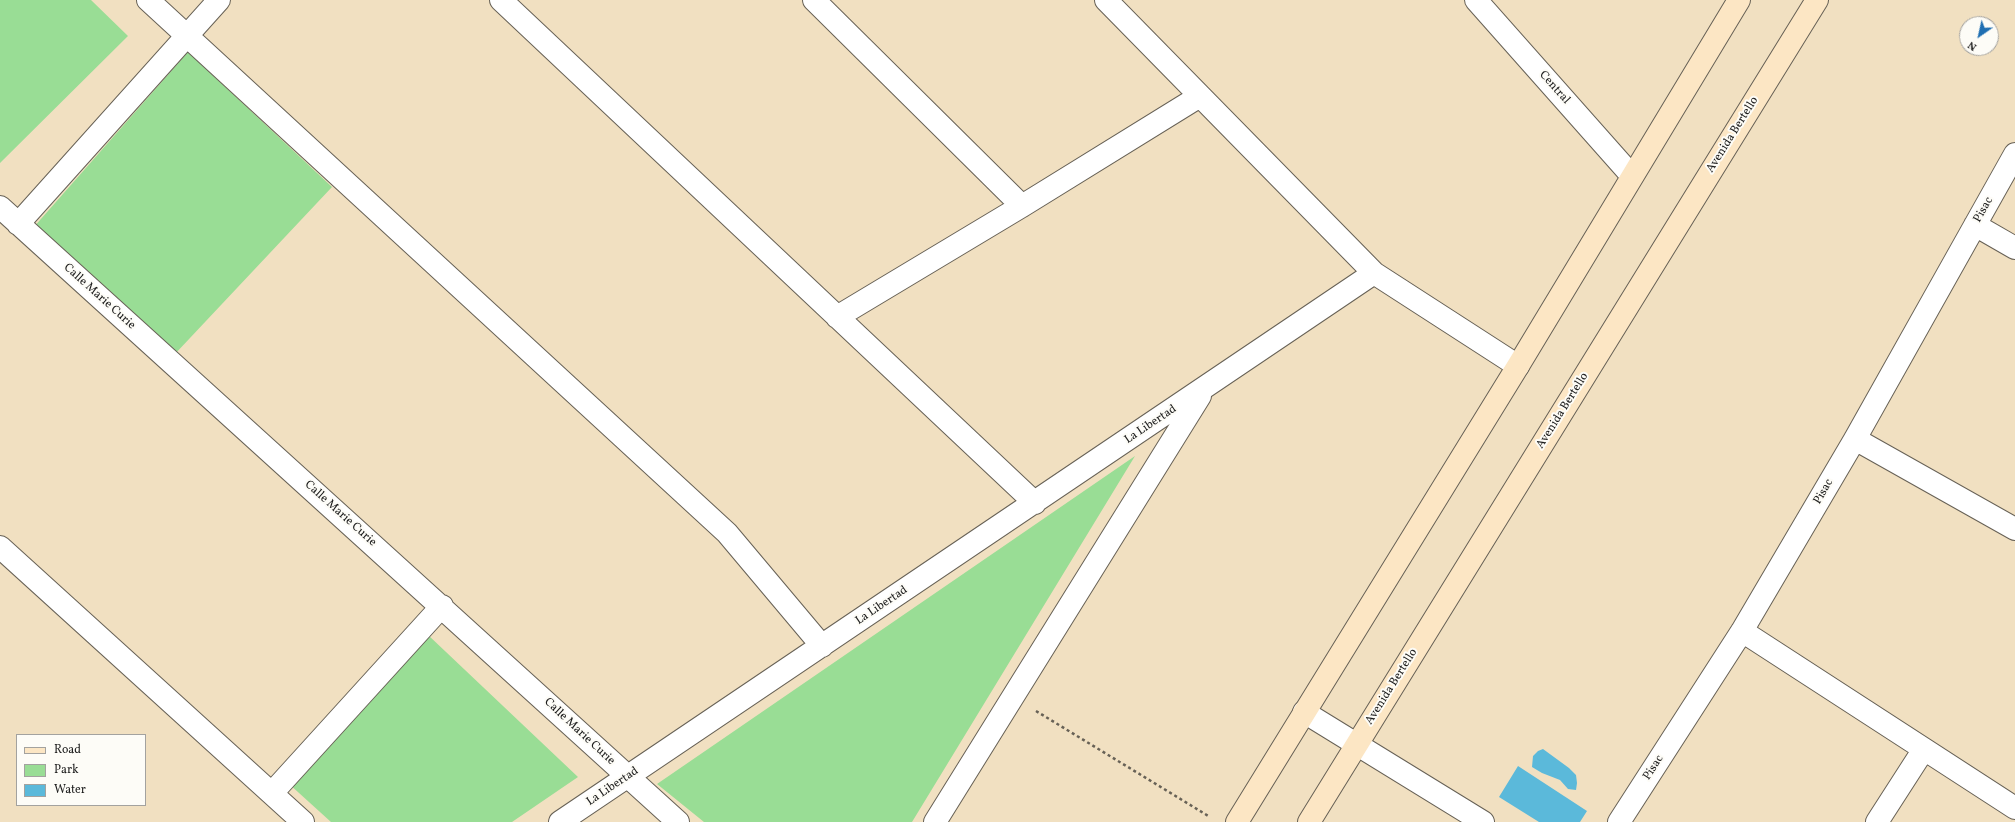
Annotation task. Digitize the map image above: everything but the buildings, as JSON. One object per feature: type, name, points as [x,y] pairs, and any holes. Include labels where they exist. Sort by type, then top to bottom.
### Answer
[{"type":"main road","points":[[1237,822],[1518,366],[1739,0]]},
{"type":"main road","name":"Avenida Bertello","points":[[1309,822],[1817,0]]},
{"type":"street","points":[[148,0],[727,533],[822,646]]},
{"type":"street","points":[[18,224],[219,0]]},
{"type":"street","points":[[501,0],[1035,503]]},
{"type":"street","points":[[814,0],[1022,206]]},
{"type":"street","points":[[1106,0],[1374,273],[1518,366]]},
{"type":"street","name":"Central","points":[[1476,0],[1632,176]]},
{"type":"street","points":[[837,317],[1022,206],[1200,96]]},
{"type":"street","name":"Pisac","points":[[1620,822],[1742,631],[1855,439],[2015,154]]},
{"type":"street","name":"Calle Marie Curie","points":[[0,207],[442,606],[678,822]]},
{"type":"street","points":[[1975,226],[2015,248]]},
{"type":"street","name":"La Libertad","points":[[560,822],[1204,390],[1374,273]]},
{"type":"street","points":[[935,822],[1204,390]]},
{"type":"street","points":[[1855,439],[2015,529]]},
{"type":"street","points":[[0,547],[303,822]]},
{"type":"street","points":[[272,793],[442,606]]},
{"type":"street","points":[[1742,631],[2015,808]]},
{"type":"street","points":[[1304,712],[1483,822]]},
{"type":"street","points":[[1877,822],[1924,749]]},
{"type":"path","points":[[1013,696],[1212,818]]},
{"type":"green space","points":[[0,0],[91,0],[128,36],[0,163]]},
{"type":"green space","points":[[188,52],[332,187],[174,355],[33,228]]},
{"type":"green space","points":[[1135,456],[912,822],[704,822],[657,784]]},
{"type":"green space","points":[[427,634],[578,777],[512,822],[331,822],[288,783]]},
{"type":"water","points":[[1543,749],[1576,775],[1576,790],[1568,789],[1560,780],[1542,773],[1532,767],[1533,756],[1538,751]]},
{"type":"water","points":[[1518,766],[1587,811],[1580,822],[1539,822],[1499,797]]}]
